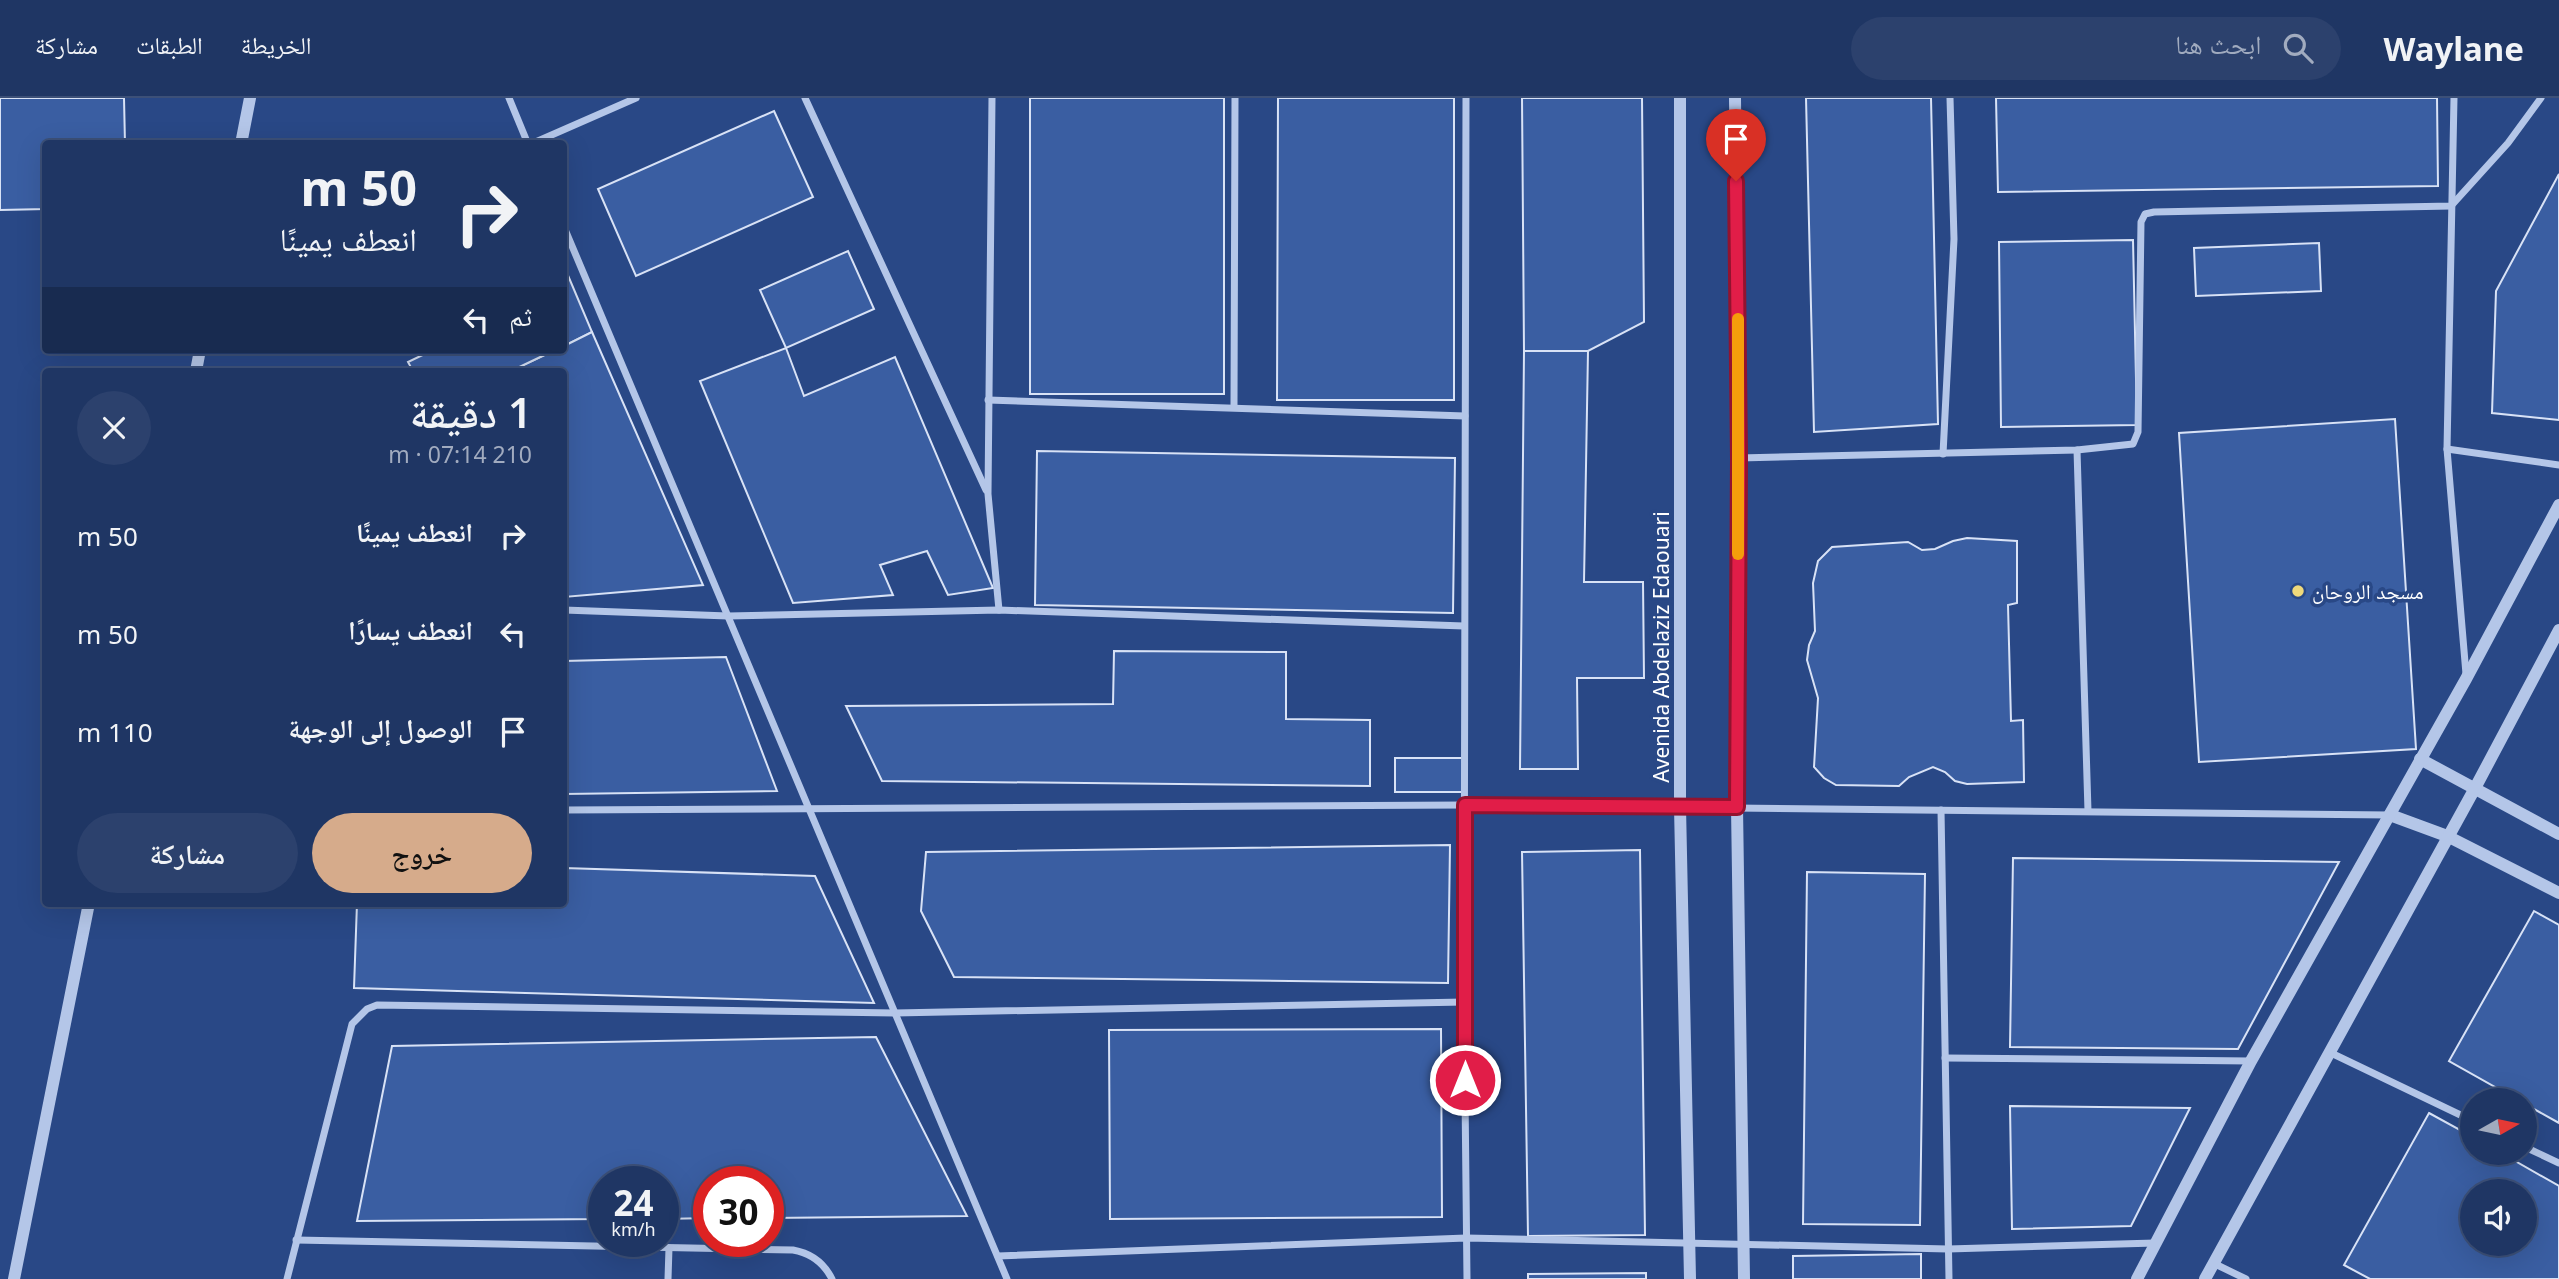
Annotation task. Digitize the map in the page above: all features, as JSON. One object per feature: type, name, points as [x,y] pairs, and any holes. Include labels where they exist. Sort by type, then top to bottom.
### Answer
[{"type":"street","points":[[242,140],[250,98]]},
{"type":"street","points":[[509,98],[528,140]]},
{"type":"street","points":[[539,140],[636,98]]},
{"type":"street","points":[[805,98],[988,494]]},
{"type":"street","points":[[992,98],[988,494],[999,610]]},
{"type":"street","points":[[1234,406],[1235,98]]},
{"type":"street","points":[[1466,98],[1464,1002],[1467,1279]]},
{"type":"street","name":"Avenida Abdelaziz Edaouari","points":[[1680,98],[1680,807],[1690,1279]]},
{"type":"street","points":[[1735,98],[1739,458],[1737,807],[1744,1279]]},
{"type":"street","points":[[1943,454],[1954,239],[1950,98]]},
{"type":"street","points":[[2454,98],[2447,449],[2466,679]]},
{"type":"street","points":[[1739,458],[2077,450],[2126,446],[2133,443],[2137,439],[2141,222],[2145,214],[2451,206],[2508,142],[2541,98]]},
{"type":"street","points":[[567,234],[1007,1279]]},
{"type":"street","points":[[988,400],[1234,406],[1465,416]]},
{"type":"street","points":[[2447,449],[2559,465]]},
{"type":"street","points":[[2077,450],[2088,811]]},
{"type":"street","points":[[2137,1279],[2251,1061],[2466,679],[2559,505]]},
{"type":"street","points":[[567,610],[727,616],[999,610],[1464,626]]},
{"type":"street","points":[[2205,1279],[2474,790],[2559,629]]},
{"type":"street","points":[[2420,759],[2559,834]]},
{"type":"street","points":[[567,810],[1465,805],[2390,815],[2447,836],[2559,893]]},
{"type":"street","points":[[1941,810],[1949,1279]]},
{"type":"street","points":[[14,1279],[88,907]]},
{"type":"street","points":[[287,1279],[352,1024],[367,1009],[377,1005],[895,1013],[1464,1002]]},
{"type":"street","points":[[2329,1052],[2460,1115]]},
{"type":"street","points":[[1945,1058],[2251,1061]]},
{"type":"street","points":[[2538,1153],[2559,1163]]},
{"type":"street","points":[[998,1256],[1466,1238],[1948,1249],[2156,1243]]},
{"type":"street","points":[[296,1240],[588,1246]]},
{"type":"street","points":[[679,1248],[806,1252],[819,1262],[832,1279]]},
{"type":"street","points":[[668,1279],[669,1257]]},
{"type":"street","points":[[2213,1263],[2246,1279]]},
{"type":"building","points":[[0,98],[124,98],[125,140],[42,140],[42,209],[0,210]]},
{"type":"building","points":[[1030,98],[1224,98],[1224,394],[1030,394]]},
{"type":"building","points":[[1278,98],[1454,98],[1454,400],[1277,400]]},
{"type":"building","points":[[1522,98],[1642,98],[1644,322],[1588,351],[1524,351]]},
{"type":"building","points":[[1806,98],[1931,98],[1938,424],[1814,432]]},
{"type":"building","points":[[1996,98],[2437,98],[2438,186],[1998,192]]},
{"type":"building","points":[[774,111],[813,197],[636,276],[598,189]]},
{"type":"building","points":[[2559,174],[2559,420],[2492,413],[2496,291]]},
{"type":"building","points":[[2133,240],[2137,425],[2001,427],[1999,242]]},
{"type":"building","points":[[2319,243],[2321,291],[2196,296],[2194,248]]},
{"type":"building","points":[[848,251],[874,309],[786,348],[760,290]]},
{"type":"building","points":[[567,273],[592,332],[567,344]]},
{"type":"building","points":[[592,332],[703,585],[567,597],[567,368],[519,367],[547,354],[567,354],[567,344]]},
{"type":"building","points":[[786,348],[804,396],[895,357],[993,588],[948,595],[927,551],[880,565],[893,595],[793,603],[700,381]]},
{"type":"building","points":[[1524,351],[1588,351],[1584,582],[1643,582],[1644,678],[1577,678],[1578,769],[1520,769]]},
{"type":"building","points":[[425,354],[547,354],[517,368],[411,368],[408,362]]},
{"type":"building","name":"مسجد الروحان","points":[[2395,419],[2416,749],[2199,762],[2179,433]]},
{"type":"building","points":[[1037,451],[1455,458],[1453,613],[1035,605]]},
{"type":"building","points":[[1967,538],[2017,541],[2017,603],[2008,605],[2011,721],[2023,720],[2024,782],[1967,784],[1955,781],[1945,772],[1933,767],[1909,777],[1899,786],[1836,785],[1824,778],[1814,767],[1818,698],[1807,660],[1815,631],[1813,583],[1818,561],[1832,547],[1908,542],[1922,550],[1935,549]]},
{"type":"building","points":[[1114,651],[1286,652],[1286,719],[1370,720],[1370,786],[882,781],[846,706],[1113,704]]},
{"type":"building","points":[[726,657],[777,791],[567,794],[567,661]]},
{"type":"building","points":[[1395,758],[1465,758],[1465,792],[1395,792]]},
{"type":"building","points":[[1450,845],[1448,983],[954,977],[921,911],[926,852]]},
{"type":"building","points":[[1640,850],[1645,1235],[1528,1236],[1522,852]]},
{"type":"building","points":[[2013,858],[2339,862],[2238,1049],[2010,1047]]},
{"type":"building","points":[[567,868],[815,876],[874,1003],[354,988],[357,907],[567,907]]},
{"type":"building","points":[[1807,872],[1925,874],[1920,1225],[1803,1224]]},
{"type":"building","points":[[2534,911],[2559,925],[2559,1123],[2538,1111],[2538,1088],[2497,1088],[2449,1061]]},
{"type":"building","points":[[1441,1029],[1442,1217],[1110,1219],[1109,1030]]},
{"type":"building","points":[[876,1037],[967,1216],[784,1218],[784,1166],[693,1166],[693,1218],[679,1219],[679,1166],[588,1166],[588,1219],[357,1221],[392,1046]]},
{"type":"building","points":[[2010,1106],[2190,1108],[2131,1226],[2012,1229]]},
{"type":"building","points":[[2429,1113],[2460,1130],[2460,1166],[2524,1166],[2559,1186],[2559,1279],[2370,1279],[2344,1265]]},
{"type":"building","points":[[1921,1254],[1921,1279],[1793,1279],[1793,1256]]},
{"type":"building","points":[[1646,1273],[1646,1279],[1528,1279],[1528,1274]]},
{"type":"slow traffic","points":[[1738,319],[1738,554]]},
{"type":"place","name":"مسجد الروحان","points":[[2298,591]]},
{"type":"route","points":[[1465,1080],[1465,805],[1737,807],[1739,458],[1736,181]]}]
